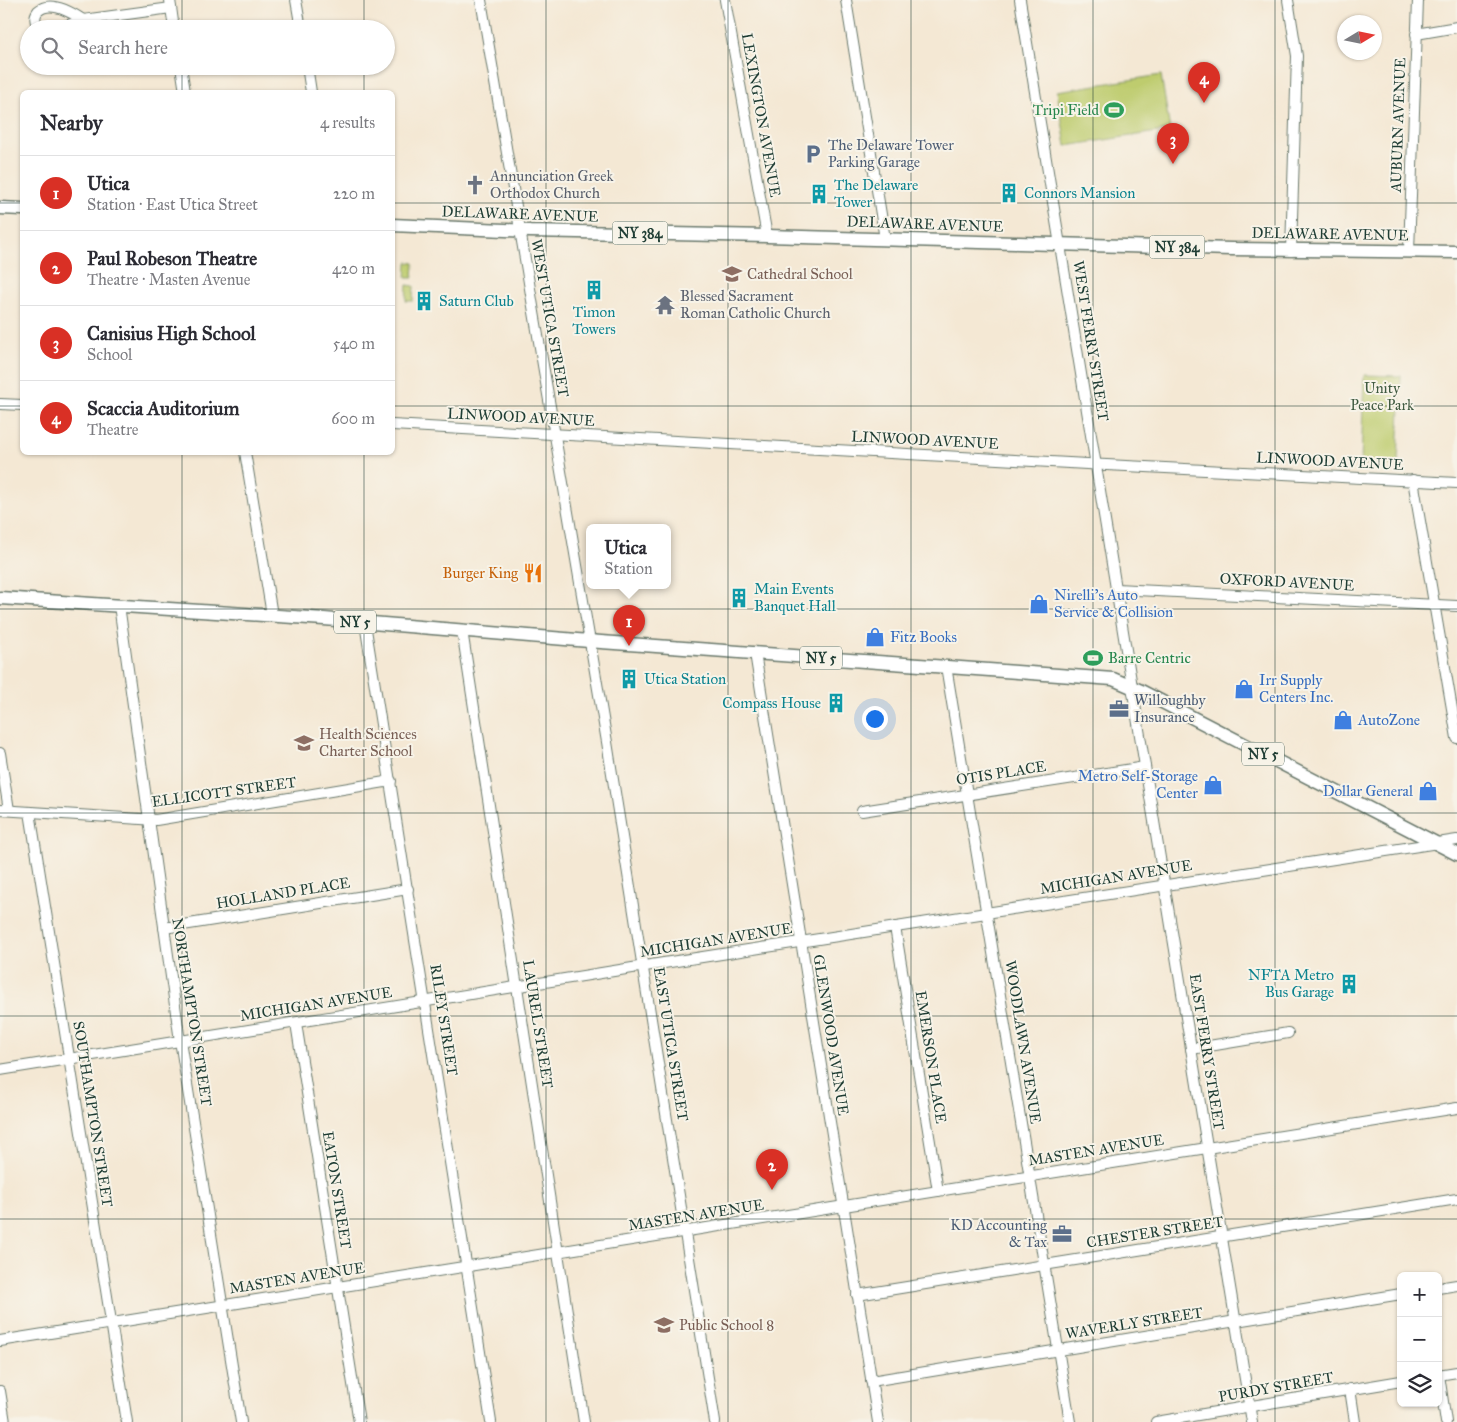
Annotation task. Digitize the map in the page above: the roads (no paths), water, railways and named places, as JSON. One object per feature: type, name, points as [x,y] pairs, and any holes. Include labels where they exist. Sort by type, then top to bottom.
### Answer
[{"type":"main road","points":[[0,208],[20,209]]},
{"type":"main road","name":"DELAWARE AVENUE","points":[[395,225],[520,231],[1060,245],[1457,252]]},
{"type":"main road","name":"NY 5","points":[[0,598],[272,615],[590,642],[1113,679],[1132,686],[1457,854]]},
{"type":"street","points":[[296,0],[299,20]]},
{"type":"street","name":"WEST UTICA STREET","points":[[481,0],[590,642]]},
{"type":"street","name":"LEXINGTON AVENUE","points":[[725,0],[767,236]]},
{"type":"street","points":[[846,0],[885,240]]},
{"type":"street","name":"WEST FERRY STREET","points":[[1020,0],[1132,686]]},
{"type":"street","points":[[1288,0],[1296,56],[1291,250]]},
{"type":"street","name":"AUBURN AVENUE","points":[[1409,251],[1418,0]]},
{"type":"street","points":[[35,20],[36,14],[41,7],[46,3],[54,3],[83,20],[170,4],[173,20]]},
{"type":"street","points":[[1416,34],[1457,27]]},
{"type":"street","points":[[182,75],[185,90]]},
{"type":"street","points":[[309,75],[312,90]]},
{"type":"street","points":[[0,404],[20,405]]},
{"type":"street","name":"LINWOOD AVENUE","points":[[395,425],[1096,465],[1457,483]]},
{"type":"street","points":[[245,455],[272,615]]},
{"type":"street","points":[[1413,480],[1457,738]]},
{"type":"street","name":"OXFORD AVENUE","points":[[1116,589],[1457,606]]},
{"type":"street","name":"NORTHAMPTON STREET","points":[[119,605],[164,928],[241,1422]]},
{"type":"street","name":"RILEY STREET","points":[[366,623],[491,1422]]},
{"type":"street","name":"LAUREL STREET","points":[[462,630],[584,1422]]},
{"type":"street","name":"EAST UTICA STREET","points":[[590,642],[715,1422]]},
{"type":"street","name":"GLENWOOD AVENUE","points":[[755,653],[878,1422]]},
{"type":"street","name":"WOODLAWN AVENUE","points":[[946,666],[1070,1422]]},
{"type":"street","name":"EAST FERRY STREET","points":[[1132,686],[1252,1422]]},
{"type":"street","points":[[0,753],[5,810]]},
{"type":"street","name":"OTIS PLACE","points":[[862,811],[1145,766]]},
{"type":"street","name":"ELLICOTT STREET","points":[[5,810],[156,820],[391,781]]},
{"type":"street","name":"SOUTHAMPTON STREET","points":[[30,812],[127,1422]]},
{"type":"street","name":"MICHIGAN AVENUE","points":[[0,1070],[987,912],[1457,840]]},
{"type":"street","name":"HOLLAND PLACE","points":[[164,928],[408,889]]},
{"type":"street","name":"EMERSON PLACE","points":[[896,927],[938,1191]]},
{"type":"street","name":"EATON STREET","points":[[296,1023],[359,1422]]},
{"type":"street","points":[[1191,1049],[1288,1034]]},
{"type":"street","name":"MASTEN AVENUE","points":[[0,1341],[1457,1108]]},
{"type":"street","name":"CHESTER STREET","points":[[857,1295],[1457,1199]]},
{"type":"street","points":[[1442,1287],[1457,1285]]},
{"type":"street","name":"WAVERLY STREET","points":[[871,1380],[1397,1295]]},
{"type":"street","points":[[1442,1374],[1457,1372]]},
{"type":"street","name":"PURDY STREET","points":[[1156,1422],[1397,1382]]},
{"type":"street","points":[[1350,1389],[1355,1422]]},
{"type":"street","points":[[0,1391],[5,1422]]},
{"type":"street","points":[[1442,1398],[1446,1422]]},
{"type":"place","name":"Scaccia Auditorium","points":[[1204,103]]},
{"type":"place","name":"Tripi Field","points":[[1114,110]]},
{"type":"place","name":"The Delaware Tower Parking Garage","points":[[813,154]]},
{"type":"place","name":"Canisius High School","points":[[1173,164]]},
{"type":"place","name":"Annunciation Greek Orthodox Church","points":[[475,185]]},
{"type":"place","name":"Connors Mansion","points":[[1009,193]]},
{"type":"place","name":"The Delaware Tower","points":[[819,194]]},
{"type":"place","name":"Cathedral School","points":[[732,274]]},
{"type":"place","name":"Timon Towers","points":[[594,290]]},
{"type":"place","name":"Saturn Club","points":[[424,301]]},
{"type":"place","name":"Blessed Sacrament Roman Catholic Church","points":[[665,305]]},
{"type":"place","name":"Burger King","points":[[533,573]]},
{"type":"place","name":"Main Events Banquet Hall","points":[[739,598]]},
{"type":"place","name":"Nirelli's Auto Service & Collision","points":[[1039,604]]},
{"type":"place","name":"Fitz Books","points":[[875,637]]},
{"type":"place","name":"Utica","points":[[629,646]]},
{"type":"place","name":"Barre Centric","points":[[1093,658]]},
{"type":"place","name":"Utica Station","points":[[629,679]]},
{"type":"place","name":"Irr Supply Centers Inc.","points":[[1244,689]]},
{"type":"place","name":"Compass House","points":[[836,703]]},
{"type":"place","name":"Willoughby Insurance","points":[[1119,709]]},
{"type":"place","name":"AutoZone","points":[[1343,720]]},
{"type":"place","name":"Health Sciences Charter School","points":[[304,743]]},
{"type":"place","name":"Metro Self-Storage Center","points":[[1213,785]]},
{"type":"place","name":"Dollar General","points":[[1428,791]]},
{"type":"place","name":"NFTA Metro Bus Garage","points":[[1349,984]]},
{"type":"place","name":"Paul Robeson Theatre","points":[[772,1190]]},
{"type":"place","name":"KD Accounting & Tax","points":[[1062,1234]]},
{"type":"place","name":"Public School 8","points":[[664,1325]]},
{"type":"park label","name":"Unity Peace Park","points":[[1382,396]]}]
